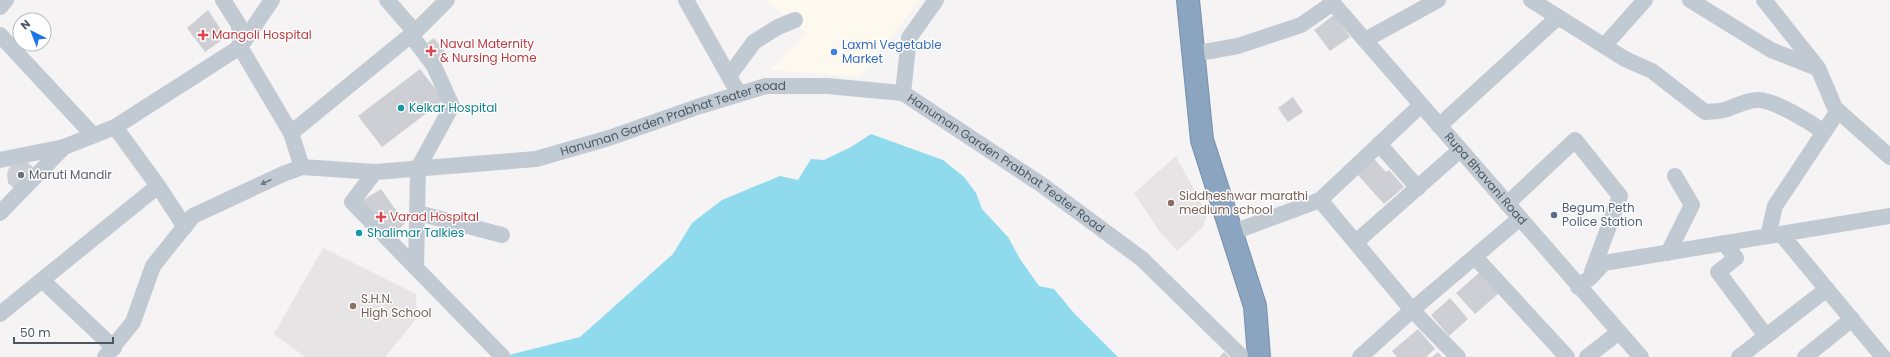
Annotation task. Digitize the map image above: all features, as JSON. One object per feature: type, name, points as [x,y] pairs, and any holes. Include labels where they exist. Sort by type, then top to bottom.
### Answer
[{"type":"highway","points":[[1188,0],[1202,140],[1255,306],[1259,357]]},
{"type":"street","points":[[0,7],[6,0]]},
{"type":"street","points":[[223,0],[239,25],[240,47],[291,133],[302,167]]},
{"type":"street","points":[[0,160],[64,147],[115,127],[240,47],[272,0]]},
{"type":"street","points":[[387,0],[413,34],[434,66],[452,106],[418,168],[416,268]]},
{"type":"street","points":[[291,133],[413,34],[447,0]]},
{"type":"street","points":[[686,0],[739,94]]},
{"type":"street","points":[[903,93],[909,38],[936,0]]},
{"type":"street","points":[[1365,40],[1438,0]]},
{"type":"street","points":[[1531,0],[1625,59],[1652,71],[1705,112],[1725,110],[1744,102],[1759,100],[1778,106],[1813,124],[1824,132]]},
{"type":"street","points":[[1604,46],[1645,0]]},
{"type":"street","points":[[1690,0],[1771,50],[1818,68]]},
{"type":"street","points":[[1764,0],[1818,68],[1835,108],[1890,157]]},
{"type":"street","points":[[1193,54],[1238,46],[1301,25],[1332,2]]},
{"type":"street","name":"Rupa Bhavani Road","points":[[1332,2],[1519,219],[1584,282],[1619,332],[1641,357]]},
{"type":"street","points":[[1439,126],[1558,17]]},
{"type":"street","points":[[729,76],[754,42],[778,27],[795,20]]},
{"type":"street","points":[[0,35],[93,135]]},
{"type":"street","name":"Hanuman Garden Prabhat Teater Road","points":[[110,352],[133,322],[153,266],[193,216],[283,174],[302,167],[375,172],[536,159],[609,138],[766,86],[827,86],[903,93],[1042,185],[1142,259],[1242,357]]},
{"type":"street","points":[[1231,234],[1320,200],[1421,105]]},
{"type":"street","points":[[1838,111],[1775,206],[1775,235],[1827,289],[1883,357]]},
{"type":"street","points":[[115,127],[158,186],[185,227]]},
{"type":"street","points":[[1507,204],[1575,140],[1620,196],[1584,282]]},
{"type":"street","points":[[1379,144],[1418,188]]},
{"type":"street","points":[[0,213],[64,147]]},
{"type":"street","points":[[1356,242],[1460,150]]},
{"type":"street","points":[[375,172],[352,202],[502,356]]},
{"type":"street","points":[[1668,253],[1692,205],[1675,176]]},
{"type":"street","points":[[0,314],[158,186]]},
{"type":"street","points":[[1320,200],[1412,310],[1458,357]]},
{"type":"street","points":[[418,213],[502,236]]},
{"type":"street","points":[[1584,282],[1604,263],[1890,216]]},
{"type":"street","points":[[1360,357],[1412,310],[1519,219]]},
{"type":"street","points":[[1724,243],[1736,258],[1718,272],[1766,336]]},
{"type":"street","points":[[1475,257],[1567,357]]},
{"type":"street","points":[[42,280],[110,352]]},
{"type":"street","points":[[1739,357],[1827,289]]},
{"type":"street","points":[[1805,357],[1852,319]]},
{"type":"street","points":[[1587,357],[1619,332]]},
{"type":"shaded area","name":"Laxmi Vegetable Market","points":[[765,0],[920,0],[859,77],[770,70],[807,34]]},
{"type":"shaded area","name":"Siddheshwar marathi medium school","points":[[1176,156],[1207,214],[1203,227],[1177,251],[1160,232],[1134,193]]},
{"type":"shaded area","name":"S.H.N. High School","points":[[323,248],[416,294],[417,318],[385,357],[305,357],[274,334]]},
{"type":"water","points":[[871,134],[943,160],[964,177],[976,193],[982,209],[1008,237],[1020,259],[1039,286],[1054,289],[1073,312],[1118,357],[501,357],[580,337],[673,254],[692,223],[722,200],[780,176],[798,180],[811,159],[824,160],[851,147]]},
{"type":"building","points":[[208,10],[226,37],[205,52],[187,28]]},
{"type":"building","points":[[1334,15],[1350,37],[1330,51],[1314,30]]},
{"type":"building","points":[[434,38],[446,53],[431,62],[420,48]]},
{"type":"building","name":"Kelkar Hospital","points":[[420,69],[444,100],[382,147],[358,116]]},
{"type":"building","points":[[1293,97],[1303,112],[1288,122],[1278,108]]},
{"type":"building","points":[[1374,159],[1386,172],[1389,170],[1404,187],[1384,204],[1357,174]]},
{"type":"building","name":"Maruti Mandir","points":[[27,162],[39,172],[16,190],[8,183],[7,173],[13,164]]},
{"type":"building","points":[[381,189],[405,223],[389,240],[358,203]]},
{"type":"building","points":[[1480,272],[1499,293],[1475,314],[1456,293]]},
{"type":"building","points":[[1450,298],[1468,319],[1449,336],[1431,315]]},
{"type":"building","points":[[1418,329],[1435,349],[1426,357],[1397,357],[1392,351]]},
{"type":"building","points":[[1224,352],[1229,357],[1219,357]]},
{"type":"building","points":[[1438,352],[1442,357],[1432,357]]},
{"type":"place","name":"Mangoli Hospital","points":[[203,35]]},
{"type":"place","name":"Naval Maternity & Nursing Home","points":[[431,51]]},
{"type":"place","name":"Laxmi Vegetable Market","points":[[834,52]]},
{"type":"place","name":"Kelkar Hospital","points":[[401,108]]},
{"type":"place","name":"Maruti Mandir","points":[[21,175]]},
{"type":"place","name":"Siddheshwar marathi medium school","points":[[1171,203]]},
{"type":"place","name":"Begum Peth Police Station","points":[[1554,215]]},
{"type":"place","name":"Varad Hospital","points":[[381,217]]},
{"type":"place","name":"Shalimar Talkies","points":[[359,233]]},
{"type":"place","name":"S.H.N. High School","points":[[353,306]]}]
